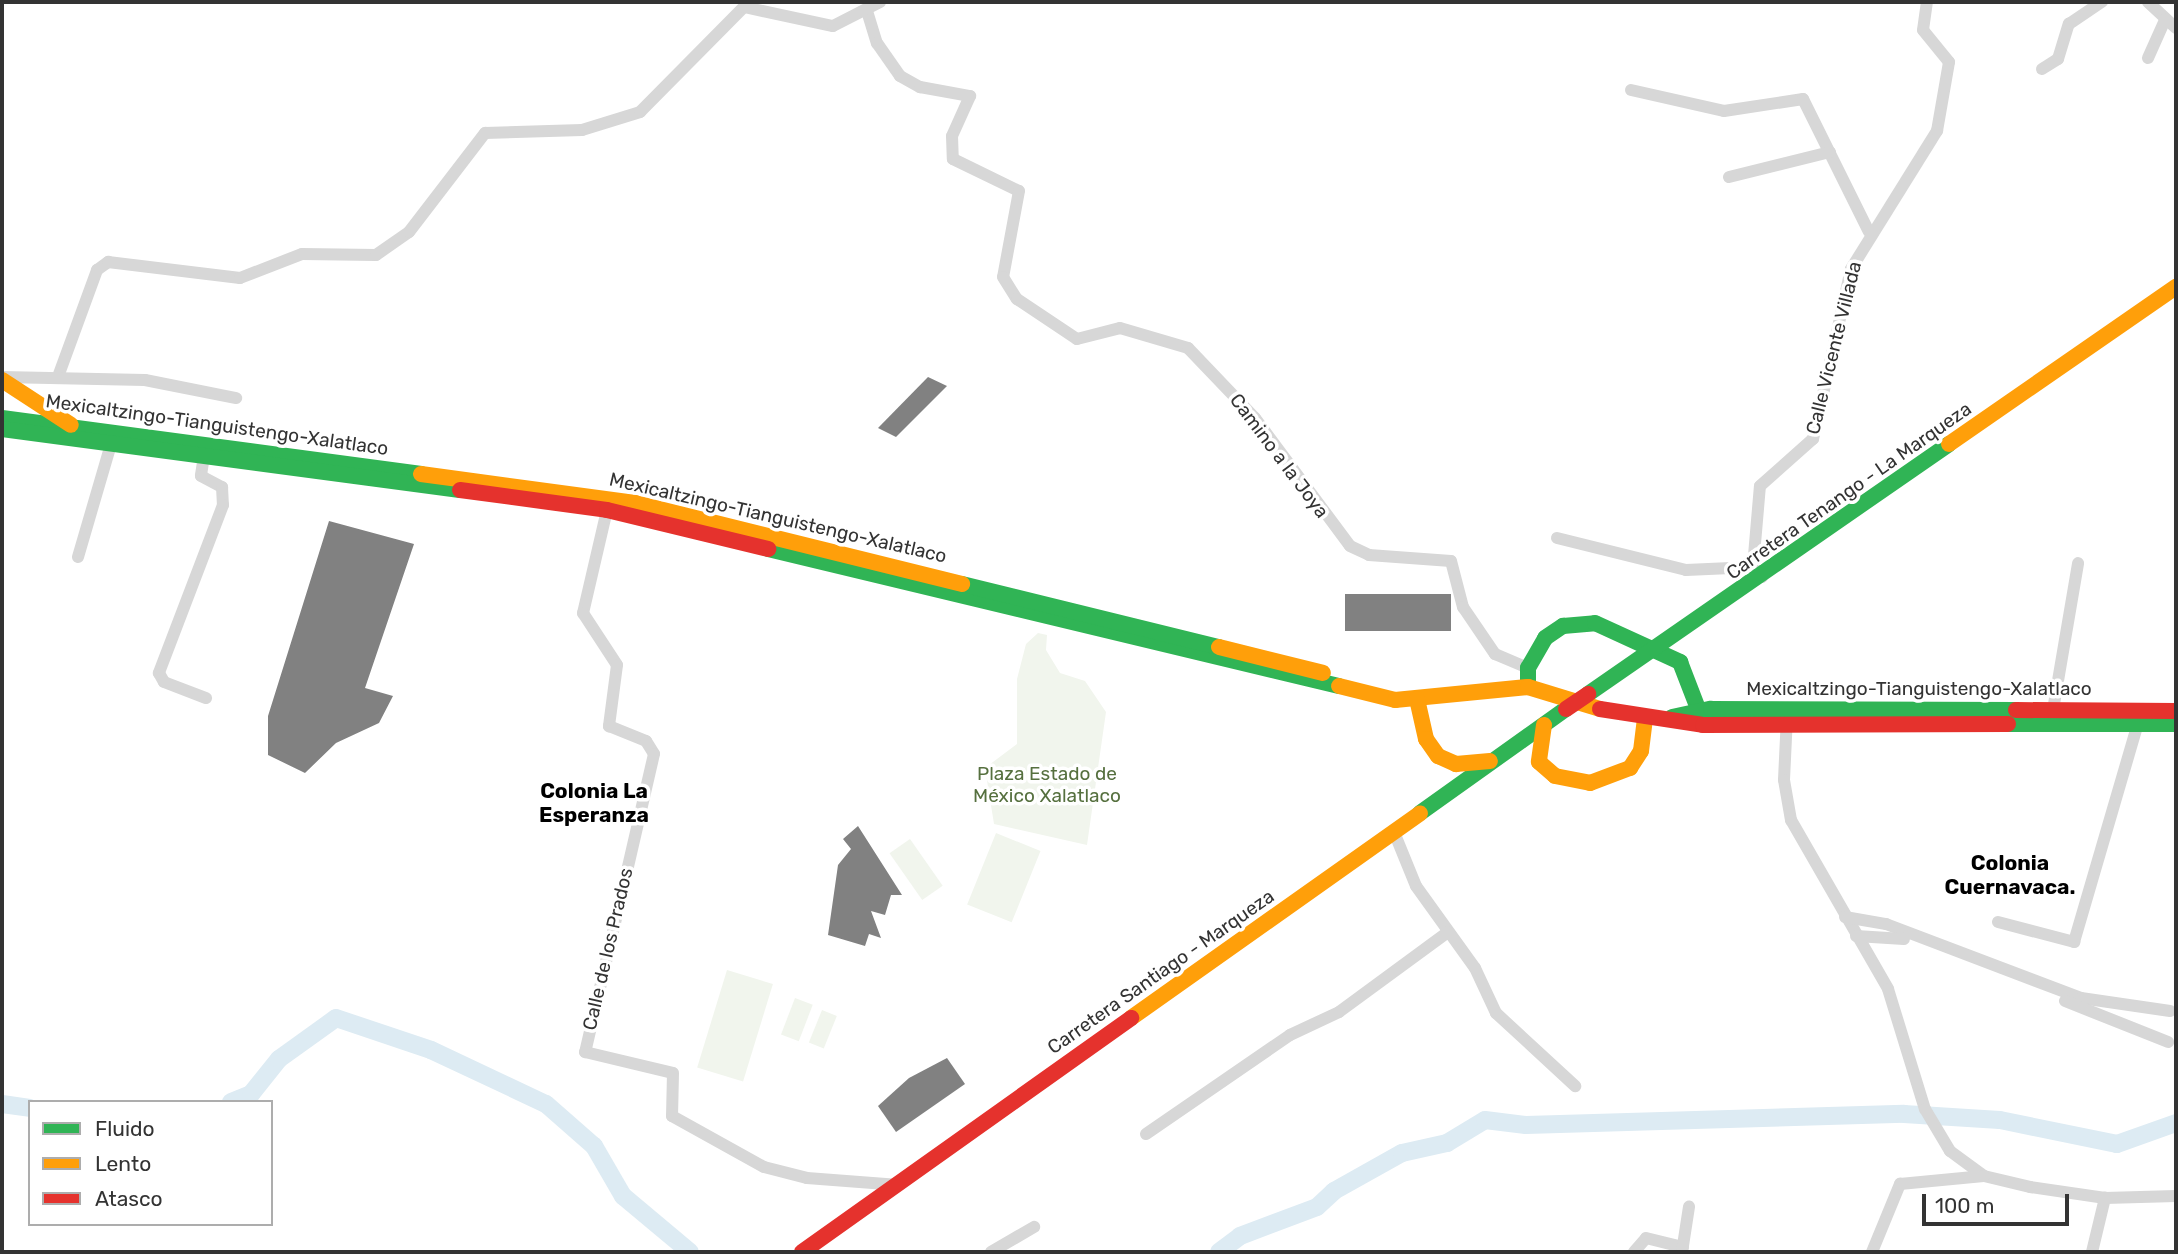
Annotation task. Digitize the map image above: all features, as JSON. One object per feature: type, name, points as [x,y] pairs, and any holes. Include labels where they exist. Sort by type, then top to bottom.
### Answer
[{"type":"main road","name":"Carretera Tenango - La Marqueza","points":[[1544,725],[1654,650],[1758,572],[2176,287]]},
{"type":"main road","points":[[2,378],[92,441]]},
{"type":"main road","name":"Mexicaltzingo-Tianguistengo-Xalatlaco","points":[[2,418],[635,503],[1413,699]]},
{"type":"main road","name":"Mexicaltzingo-Tianguistengo-Xalatlaco","points":[[2,429],[607,510],[1267,671],[1413,699],[1528,687],[1645,717],[1664,719],[2053,710],[2176,711]]},
{"type":"main road","points":[[1528,687],[1528,668],[1545,638],[1563,626],[1595,623],[1622,640],[1654,650],[1679,662],[1702,718]]},
{"type":"main road","points":[[1617,673],[1622,640]]},
{"type":"main road","points":[[1413,699],[1426,740],[1438,756],[1456,764],[1496,760]]},
{"type":"main road","name":"Mexicaltzingo-Tianguistengo-Xalatlaco","points":[[1787,716],[2176,724]]},
{"type":"main road","points":[[1544,725],[1539,762],[1555,776],[1590,783],[1630,768],[1641,751],[1645,717]]},
{"type":"main road","name":"Carretera Santiago - Marqueza","points":[[802,1252],[900,1185],[1544,725]]},
{"type":"street","points":[[59,374],[97,270],[108,262],[240,278],[302,254],[376,255],[404,238],[485,133],[582,130],[640,112],[744,7],[807,26],[834,26],[880,2]]},
{"type":"street","name":"Calle Vicente Villada","points":[[1758,572],[1760,486],[1813,439],[1851,269],[1869,232],[1937,131],[1949,62],[1923,30],[1927,2]]},
{"type":"street","points":[[2042,69],[2058,59],[2069,24],[2102,2]]},
{"type":"street","points":[[2147,2],[2176,28]]},
{"type":"street","name":"Camino a la Joya","points":[[866,11],[877,43],[900,76],[920,87],[970,96],[953,136],[953,159],[1019,191],[1003,277],[1017,299],[1077,340],[1121,328],[1188,348],[1255,418],[1350,546],[1369,555],[1451,561],[1463,607],[1495,654],[1528,668]]},
{"type":"street","points":[[2148,58],[2165,20]]},
{"type":"street","points":[[1631,90],[1724,111],[1801,97],[1869,232]]},
{"type":"street","points":[[1729,177],[1830,152]]},
{"type":"street","points":[[2,378],[59,374],[145,380],[236,398]]},
{"type":"street","points":[[78,557],[111,444]]},
{"type":"street","points":[[204,456],[201,476],[222,487],[223,505],[159,673],[164,682],[206,698]]},
{"type":"street","name":"Calle de los Prados","points":[[607,510],[583,613],[617,665],[609,726],[646,741],[654,754],[585,1052],[673,1073],[672,1116],[764,1167],[807,1178],[900,1185]]},
{"type":"street","points":[[1557,538],[1686,570],[1758,572]]},
{"type":"street","points":[[2053,710],[2078,563]]},
{"type":"street","points":[[1787,716],[1785,801],[1845,917],[1888,989],[1925,1110],[1933,1127],[1950,1151],[1984,1176]]},
{"type":"street","points":[[1998,922],[2074,942],[2138,723]]},
{"type":"street","points":[[1394,832],[1416,886],[1448,932],[1503,1022],[1575,1086]]},
{"type":"street","points":[[1845,917],[1886,925],[2081,999],[2170,1011]]},
{"type":"street","points":[[1146,1134],[1290,1035],[1348,1006],[1448,932]]},
{"type":"street","points":[[1856,936],[1898,937],[2168,1042]]},
{"type":"street","points":[[1872,1252],[1900,1184],[1984,1176],[2105,1198],[2176,1196]]},
{"type":"street","points":[[2092,1252],[2105,1198]]},
{"type":"street","points":[[1634,1252],[1646,1238],[1683,1250],[1689,1207]]},
{"type":"street","points":[[991,1252],[1034,1227]]},
{"type":"green space","name":"Plaza Estado de México Xalatlaco","points":[[1038,633],[1047,635],[1046,650],[1060,673],[1085,681],[1106,712],[1087,845],[994,824],[985,768],[1017,744],[1017,679],[1026,644]]},
{"type":"green space","points":[[996,833],[1041,851],[1012,922],[967,904]]},
{"type":"green space","points":[[910,839],[943,886],[922,900],[890,853]]},
{"type":"green space","points":[[727,970],[773,984],[743,1082],[697,1068]]},
{"type":"green space","points":[[795,998],[813,1005],[799,1041],[781,1034]]},
{"type":"green space","points":[[822,1010],[837,1016],[824,1048],[809,1042]]},
{"type":"building","points":[[928,377],[947,386],[896,437],[878,428]]},
{"type":"building","points":[[329,521],[414,544],[365,688],[393,696],[379,723],[336,743],[305,773],[268,755],[268,716]]},
{"type":"building","points":[[1345,594],[1451,594],[1451,631],[1345,631]]},
{"type":"building","points":[[858,826],[902,895],[891,895],[885,915],[871,911],[881,938],[869,934],[865,946],[828,935],[838,865],[851,849],[843,839]]},
{"type":"building","points":[[947,1058],[965,1084],[896,1132],[878,1106],[909,1078]]},
{"type":"waterway","points":[[236,1100],[251,1094],[279,1059],[336,1018],[431,1050],[546,1104],[594,1146],[623,1196],[690,1252]]},
{"type":"waterway","points":[[2,1104],[28,1108]]},
{"type":"waterway","points":[[1219,1252],[1240,1236],[1317,1207],[1334,1191],[1402,1153],[1447,1143],[1485,1120],[1526,1125],[1904,1114],[2000,1120],[2117,1144],[2176,1123]]},
{"type":"traffic: fast","points":[[2,418],[421,474]]},
{"type":"traffic: fast","points":[[2,429],[460,490]]},
{"type":"traffic: fast","points":[[1588,694],[1949,444]]},
{"type":"traffic: fast","points":[[768,549],[1339,686]]},
{"type":"traffic: fast","points":[[962,584],[1219,647]]},
{"type":"traffic: fast","points":[[1528,687],[1528,668],[1545,638],[1563,626],[1595,623],[1680,662],[1702,719]]},
{"type":"traffic: fast","points":[[1420,813],[1566,709]]},
{"type":"traffic: fast","points":[[1672,717],[1711,709],[2016,710]]},
{"type":"traffic: fast","points":[[2008,724],[2176,724]]},
{"type":"traffic: slow","points":[[1949,444],[2176,287]]},
{"type":"traffic: slow","points":[[2,380],[71,425]]},
{"type":"traffic: slow","points":[[421,474],[635,503],[962,584]]},
{"type":"traffic: slow","points":[[1219,647],[1323,673]]},
{"type":"traffic: slow","points":[[1339,686],[1395,700],[1528,687],[1600,709]]},
{"type":"traffic: slow","points":[[1417,699],[1426,739],[1438,756],[1456,764],[1490,761]]},
{"type":"traffic: slow","points":[[1544,725],[1539,762],[1555,776],[1590,783],[1630,768],[1641,751],[1645,717]]},
{"type":"traffic: slow","points":[[1131,1018],[1420,813]]},
{"type":"traffic: jam","points":[[460,490],[607,510],[768,549]]},
{"type":"traffic: jam","points":[[1566,709],[1588,694]]},
{"type":"traffic: jam","points":[[1600,709],[1703,725],[2008,724]]},
{"type":"traffic: jam","points":[[2016,710],[2176,711]]},
{"type":"traffic: jam","points":[[802,1252],[1131,1018]]},
{"type":"district","name":"Colonia La Esperanza","points":[[594,803]]},
{"type":"district","name":"Colonia Cuernavaca.","points":[[2010,875]]}]
